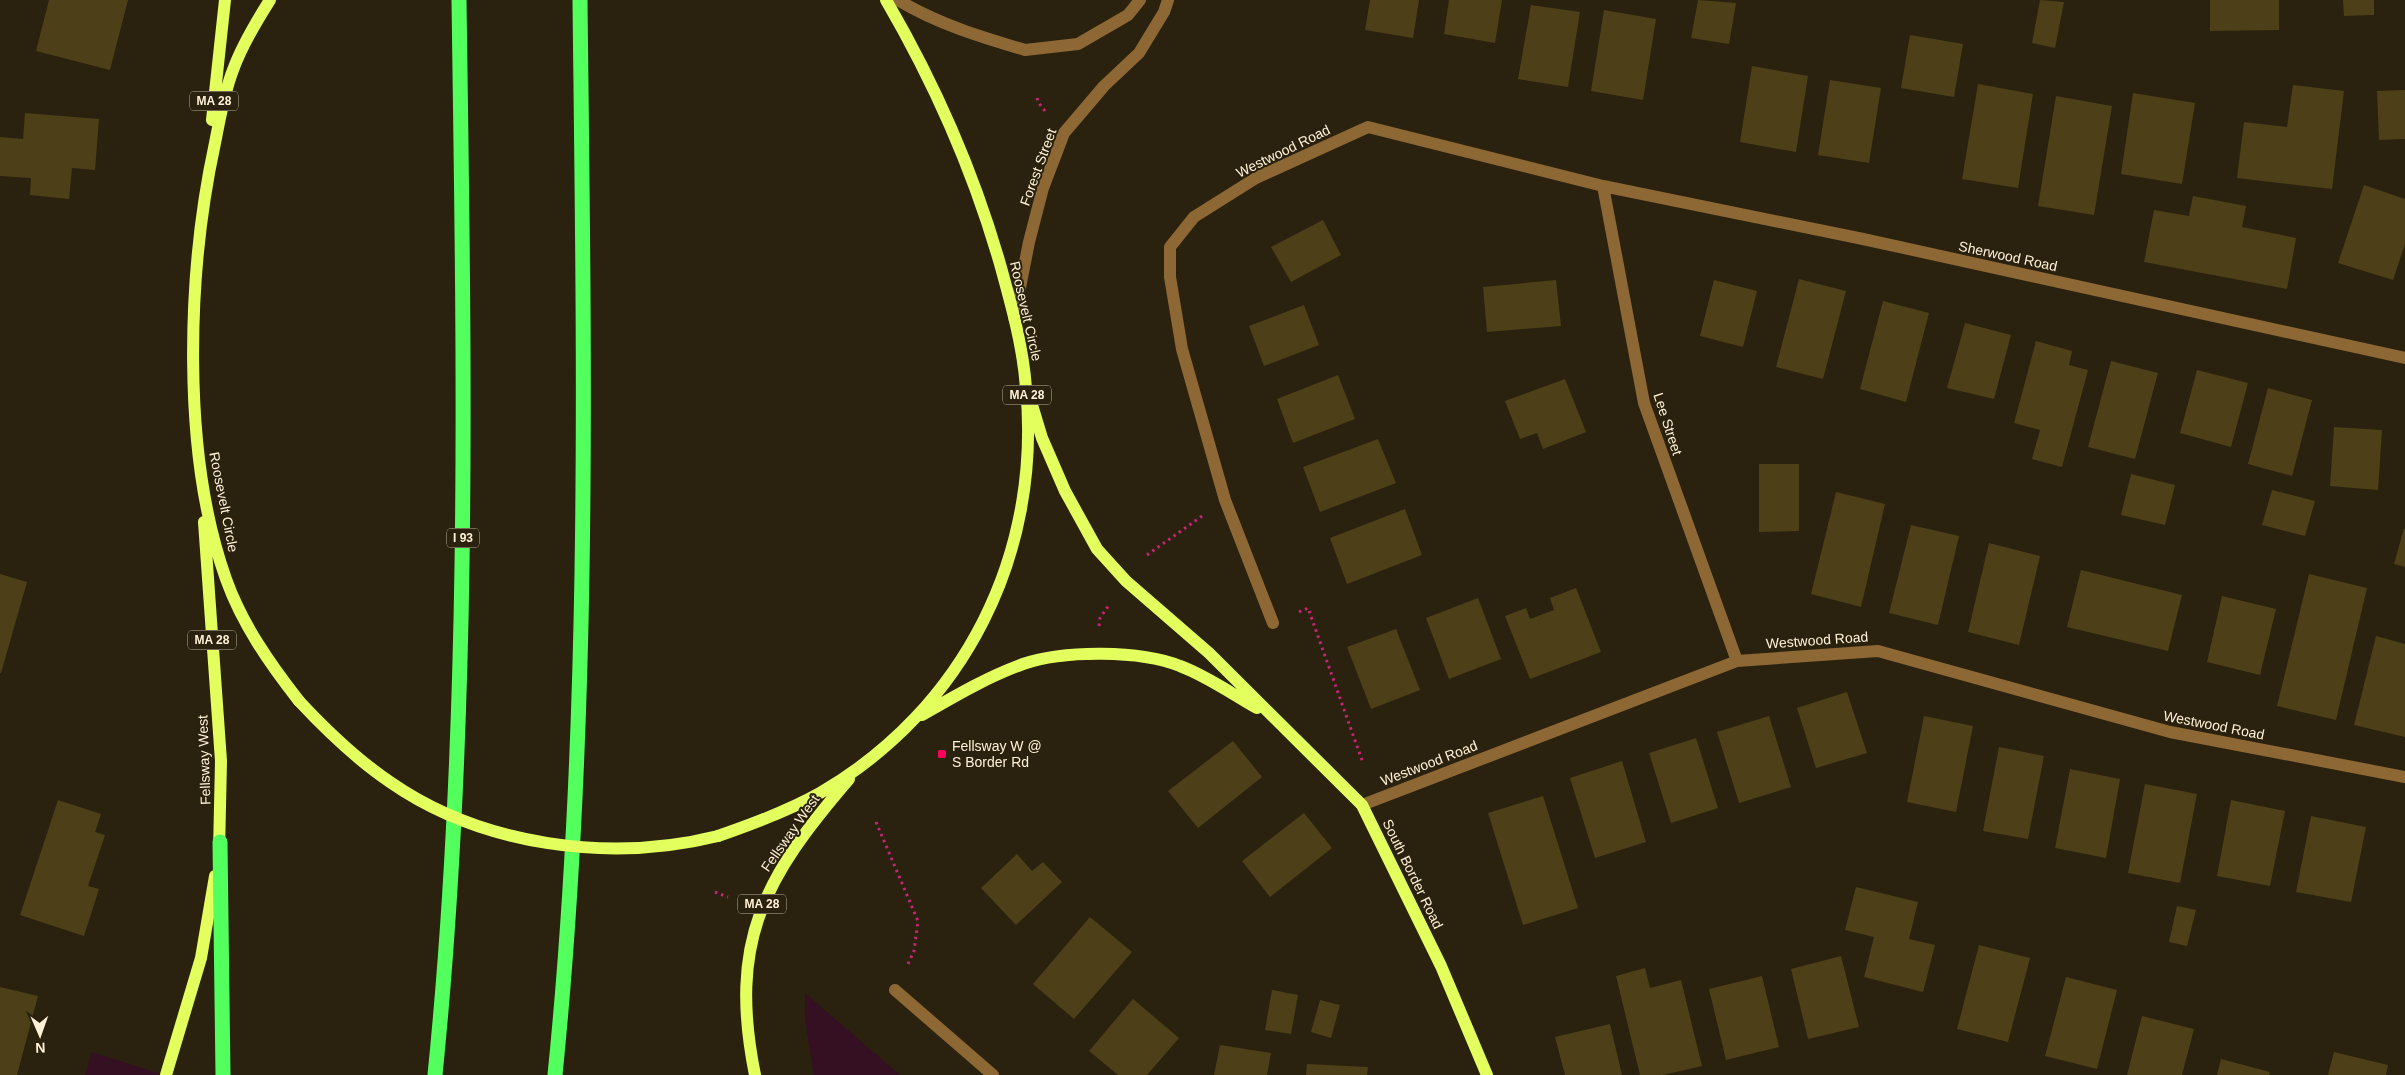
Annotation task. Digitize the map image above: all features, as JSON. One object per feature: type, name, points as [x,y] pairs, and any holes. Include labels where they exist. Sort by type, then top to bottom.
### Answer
[{"type":"highway","name":"I 93","points":[[435,1075],[454,852],[460,694],[464,380],[459,0]]},
{"type":"highway","points":[[555,1075],[574,856],[581,689],[584,376],[580,0]]},
{"type":"highway","points":[[220,842],[223,1075]]},
{"type":"main road","name":"MA 28","points":[[204,202],[225,0]]},
{"type":"main road","name":"Roosevelt Circle","points":[[270,0],[245,41],[233,70],[220,117],[204,202],[197,256],[194,319],[197,438],[210,523],[226,580],[237,608],[265,655],[299,701],[336,740],[390,783],[442,812],[477,825],[548,843],[612,848],[670,845],[718,836],[786,810],[820,793],[862,764],[908,724],[952,674],[971,647],[995,598],[1009,561],[1023,500],[1027,469],[1026,386],[1014,318],[992,234],[963,152],[926,71],[886,0]]},
{"type":"main road","name":"South Border Road","points":[[1026,386],[1042,438],[1065,491],[1097,549],[1126,581],[1209,653],[1362,805],[1442,966],[1487,1075]]},
{"type":"main road","name":"Fellsway West","points":[[166,1075],[201,958],[220,842],[221,760],[197,438]]},
{"type":"main road","name":"South Border Road","points":[[908,724],[972,685],[1025,663],[1081,654],[1134,655],[1180,666],[1270,715]]},
{"type":"main road","name":"Fellsway West","points":[[755,1075],[748,1028],[746,989],[752,941],[759,912],[785,860],[827,804],[862,764]]},
{"type":"street","points":[[898,0],[922,15],[967,33],[1035,51],[1078,44],[1128,15],[1140,0]]},
{"type":"street","name":"Forest Street","points":[[1014,318],[1033,224],[1043,188],[1064,133],[1104,86],[1139,53],[1164,12],[1168,0]]},
{"type":"street","name":"Westwood Road","points":[[1274,623],[1225,500],[1182,349],[1170,277],[1170,247],[1194,217],[1256,178],[1368,127],[1603,186]]},
{"type":"street","name":"Sherwood Road","points":[[1603,186],[1863,239],[2405,358]]},
{"type":"street","name":"Lee Street","points":[[1603,186],[1644,403],[1737,661]]},
{"type":"street","name":"Westwood Road","points":[[1362,805],[1737,661],[1878,651],[2170,732],[2405,776]]},
{"type":"street","points":[[895,990],[993,1075]]},
{"type":"path","points":[[1038,98],[1038,102],[1051,117]]},
{"type":"path","points":[[1147,555],[1225,500]]},
{"type":"path","points":[[1099,627],[1100,618],[1114,597]]},
{"type":"path","points":[[1274,623],[1308,608],[1363,763]]},
{"type":"path","points":[[876,822],[918,921],[914,951],[895,990]]},
{"type":"path","points":[[715,892],[728,897]]},
{"type":"shaded area","points":[[805,993],[900,1075],[814,1075],[805,1021]]},
{"type":"shaded area","points":[[92,1052],[164,1075],[85,1075]]},
{"type":"building","points":[[49,0],[128,0],[110,70],[36,51]]},
{"type":"building","points":[[1370,0],[1419,0],[1413,38],[1365,30]]},
{"type":"building","points":[[1449,0],[1502,0],[1495,43],[1444,34]]},
{"type":"building","points":[[1698,0],[1736,3],[1729,44],[1691,38]]},
{"type":"building","points":[[2040,0],[2064,2],[2055,48],[2032,43]]},
{"type":"building","points":[[2210,0],[2279,0],[2279,30],[2210,31]]},
{"type":"building","points":[[2343,0],[2374,0],[2374,15],[2344,16]]},
{"type":"building","points":[[1531,5],[1580,12],[1568,87],[1518,79]]},
{"type":"building","points":[[1604,10],[1656,19],[1643,100],[1591,91]]},
{"type":"building","points":[[1910,35],[1963,44],[1954,97],[1901,88]]},
{"type":"building","points":[[1752,66],[1808,76],[1796,152],[1740,142]]},
{"type":"building","points":[[1830,80],[1881,88],[1869,163],[1818,155]]},
{"type":"building","points":[[1978,84],[2033,94],[2018,188],[1962,179]]},
{"type":"building","points":[[2293,85],[2344,91],[2332,189],[2237,178],[2244,122],[2287,127]]},
{"type":"building","points":[[2405,90],[2405,139],[2379,140],[2377,91]]},
{"type":"building","points":[[2133,93],[2195,103],[2182,184],[2121,174]]},
{"type":"building","points":[[2056,96],[2112,106],[2094,215],[2038,206]]},
{"type":"building","points":[[25,113],[99,119],[95,170],[72,168],[69,199],[30,195],[31,178],[0,176],[0,137],[23,139]]},
{"type":"building","points":[[2364,185],[2405,199],[2405,244],[2393,280],[2338,263]]},
{"type":"building","points":[[2193,196],[2246,206],[2242,227],[2296,238],[2287,289],[2144,262],[2154,210],[2189,216]]},
{"type":"building","points":[[1323,220],[1341,255],[1291,282],[1271,247]]},
{"type":"building","points":[[1799,279],[1846,291],[1823,379],[1776,367]]},
{"type":"building","points":[[1556,280],[1561,326],[1487,332],[1483,287]]},
{"type":"building","points":[[1714,280],[1757,291],[1743,347],[1700,336]]},
{"type":"building","points":[[1883,301],[1929,313],[1906,402],[1860,389]]},
{"type":"building","points":[[1304,305],[1319,345],[1264,366],[1249,326]]},
{"type":"building","points":[[1965,323],[2011,335],[1994,399],[1947,388]]},
{"type":"building","points":[[2036,341],[2072,351],[2069,365],[2088,370],[2062,467],[2032,459],[2040,430],[2014,423]]},
{"type":"building","points":[[2111,361],[2158,373],[2135,459],[2088,447]]},
{"type":"building","points":[[2197,370],[2248,383],[2231,447],[2180,433]]},
{"type":"building","points":[[1338,375],[1355,419],[1293,443],[1277,399]]},
{"type":"building","points":[[1565,379],[1586,432],[1543,449],[1537,433],[1520,439],[1505,401]]},
{"type":"building","points":[[2268,388],[2312,400],[2292,476],[2248,464]]},
{"type":"building","points":[[2334,427],[2382,430],[2378,490],[2330,486]]},
{"type":"building","points":[[1378,439],[1396,483],[1320,512],[1303,467]]},
{"type":"building","points":[[1759,464],[1799,464],[1799,531],[1759,532]]},
{"type":"building","points":[[2131,474],[2175,485],[2165,525],[2121,515]]},
{"type":"building","points":[[2272,490],[2315,501],[2305,536],[2262,525]]},
{"type":"building","points":[[1836,492],[1885,504],[1861,607],[1811,594]]},
{"type":"building","points":[[1405,509],[1422,555],[1347,584],[1330,538]]},
{"type":"building","points":[[1911,525],[1959,536],[1938,625],[1889,613]]},
{"type":"building","points":[[2405,529],[2405,567],[2394,564]]},
{"type":"building","points":[[1989,543],[2040,556],[2019,645],[1968,632]]},
{"type":"building","points":[[2081,570],[2182,595],[2168,651],[2067,627]]},
{"type":"building","points":[[0,574],[27,582],[1,673],[0,673]]},
{"type":"building","points":[[2309,574],[2367,588],[2336,720],[2277,706]]},
{"type":"building","points":[[1576,588],[1601,652],[1530,679],[1505,616],[1526,608],[1530,619],[1554,610],[1550,598]]},
{"type":"building","points":[[2222,596],[2276,609],[2260,675],[2207,662]]},
{"type":"building","points":[[1478,598],[1501,659],[1449,679],[1426,618]]},
{"type":"building","points":[[1396,629],[1420,690],[1371,709],[1347,647]]},
{"type":"building","points":[[2376,636],[2405,644],[2405,737],[2354,725]]},
{"type":"building","points":[[1847,692],[1867,753],[1816,768],[1797,708]]},
{"type":"building","points":[[1769,716],[1791,787],[1739,803],[1717,732]]},
{"type":"building","points":[[1924,716],[1973,726],[1956,812],[1907,802]]},
{"type":"building","points":[[1696,738],[1718,808],[1671,823],[1649,753]]},
{"type":"building","points":[[1233,741],[1262,777],[1198,828],[1168,791]]},
{"type":"building","points":[[1999,747],[2044,756],[2028,839],[1983,831]]},
{"type":"building","points":[[1622,761],[1646,842],[1595,858],[1570,778]]},
{"type":"building","points":[[2070,769],[2120,779],[2106,858],[2055,848]]},
{"type":"building","points":[[2145,784],[2197,794],[2180,883],[2128,873]]},
{"type":"building","points":[[1543,796],[1578,908],[1523,925],[1488,813]]},
{"type":"building","points":[[58,800],[101,814],[95,832],[105,835],[88,886],[99,889],[84,936],[20,915]]},
{"type":"building","points":[[2231,800],[2285,811],[2270,886],[2217,876]]},
{"type":"building","points":[[1304,813],[1332,848],[1270,897],[1242,861]]},
{"type":"building","points":[[2311,816],[2366,827],[2351,902],[2296,892]]},
{"type":"building","points":[[1017,854],[1032,871],[1043,862],[1062,882],[1016,925],[981,888]]},
{"type":"building","points":[[1856,887],[1918,902],[1909,939],[1935,945],[1923,992],[1864,977],[1874,937],[1845,930]]},
{"type":"building","points":[[2177,906],[2196,910],[2187,946],[2169,942]]},
{"type":"building","points":[[1090,917],[1132,952],[1074,1019],[1033,984]]},
{"type":"building","points":[[1979,945],[2030,958],[2008,1042],[1957,1029]]},
{"type":"building","points":[[1841,956],[1859,1027],[1808,1039],[1791,969]]},
{"type":"building","points":[[1645,968],[1650,988],[1681,980],[1702,1066],[1663,1075],[1640,1075],[1616,976]]},
{"type":"building","points":[[1762,976],[1779,1047],[1726,1060],[1709,989]]},
{"type":"building","points":[[2066,977],[2117,990],[2097,1069],[2045,1056]]},
{"type":"building","points":[[0,987],[38,996],[17,1075],[0,1075]]},
{"type":"building","points":[[1272,990],[1298,995],[1291,1034],[1265,1030]]},
{"type":"building","points":[[1133,999],[1179,1038],[1147,1075],[1118,1075],[1089,1051]]},
{"type":"building","points":[[1320,1000],[1340,1005],[1331,1038],[1311,1032]]},
{"type":"building","points":[[2142,1016],[2194,1029],[2182,1075],[2127,1075]]},
{"type":"building","points":[[1610,1024],[1622,1075],[1565,1075],[1555,1037]]},
{"type":"building","points":[[1220,1045],[1271,1053],[1267,1075],[1214,1075]]},
{"type":"building","points":[[2334,1052],[2388,1065],[2386,1075],[2328,1075]]},
{"type":"building","points":[[2221,1059],[2270,1072],[2269,1075],[2217,1075]]},
{"type":"building","points":[[1307,1064],[1368,1067],[1367,1075],[1306,1075]]},
{"type":"place","name":"Fellsway W @ S Border Rd","points":[[942,754]]}]
